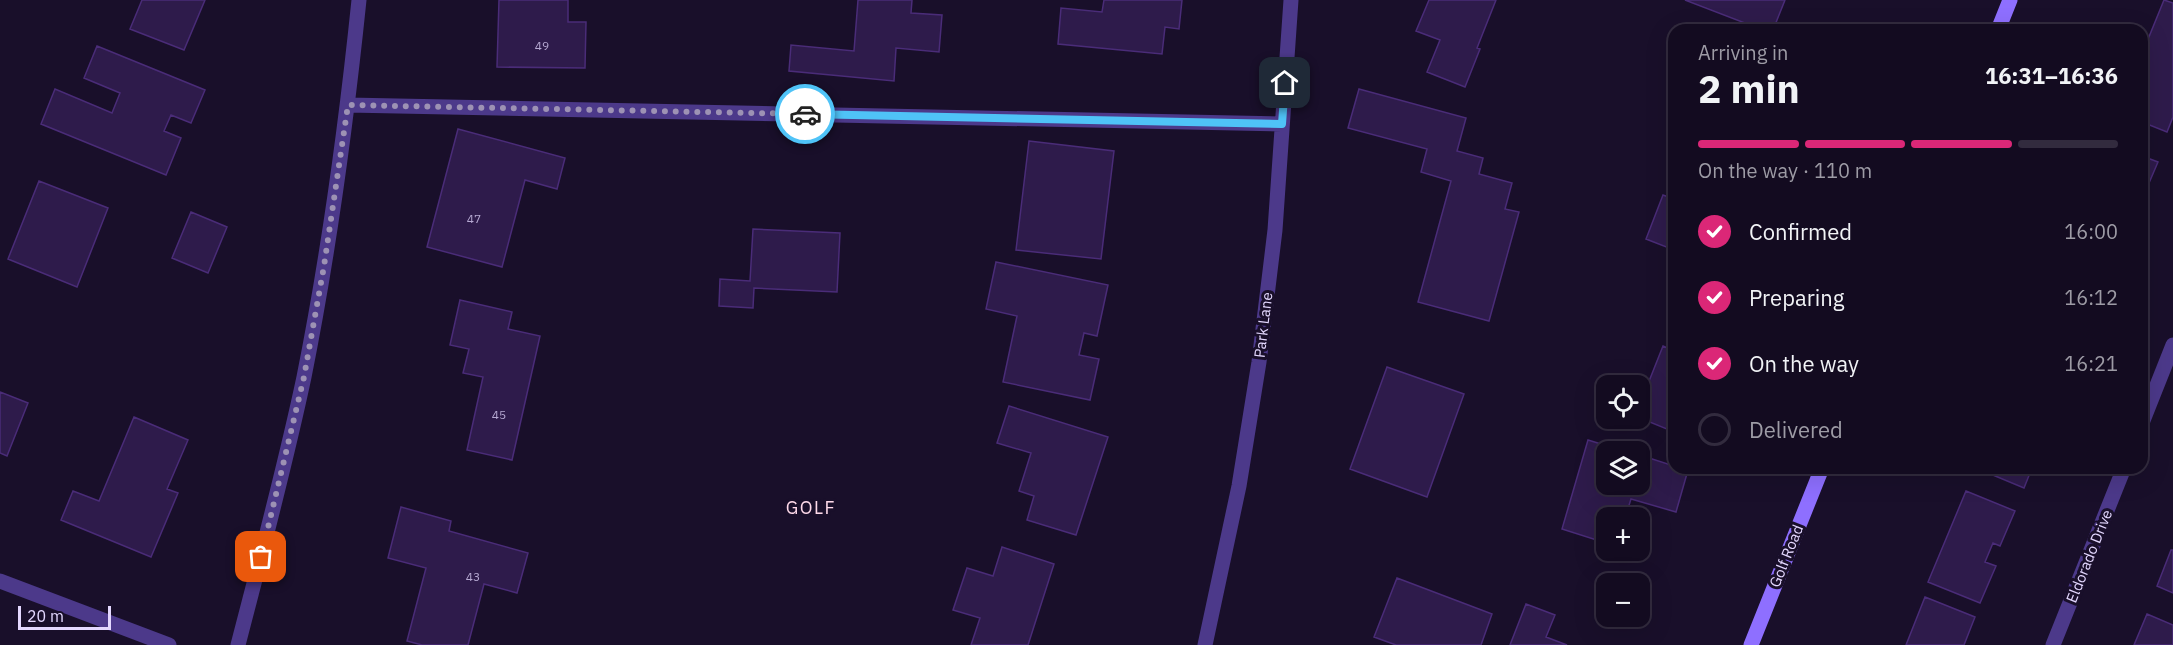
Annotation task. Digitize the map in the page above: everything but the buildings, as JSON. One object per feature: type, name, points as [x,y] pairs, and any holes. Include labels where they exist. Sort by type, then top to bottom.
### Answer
[{"type":"main road","points":[[2000,24],[2010,0]]},
{"type":"main road","name":"Golf Road","points":[[1751,645],[1820,474]]},
{"type":"street","points":[[238,645],[278,491],[304,377],[324,266],[348,105],[359,0]]},
{"type":"street","name":"Park Lane","points":[[1205,645],[1239,486],[1257,374],[1275,230],[1291,0]]},
{"type":"street","points":[[348,105],[1282,124]]},
{"type":"street","points":[[2148,408],[2173,345]]},
{"type":"street","name":"Eldorado Drive","points":[[2053,645],[2122,474]]},
{"type":"street","points":[[0,581],[169,645]]},
{"type":"way so far","points":[[261,557],[304,377],[324,266],[348,105],[805,114]]},
{"type":"district","name":"GOLF","points":[[811,507]]},
{"type":"route","points":[[805,114],[1282,124],[1285,83]]}]
